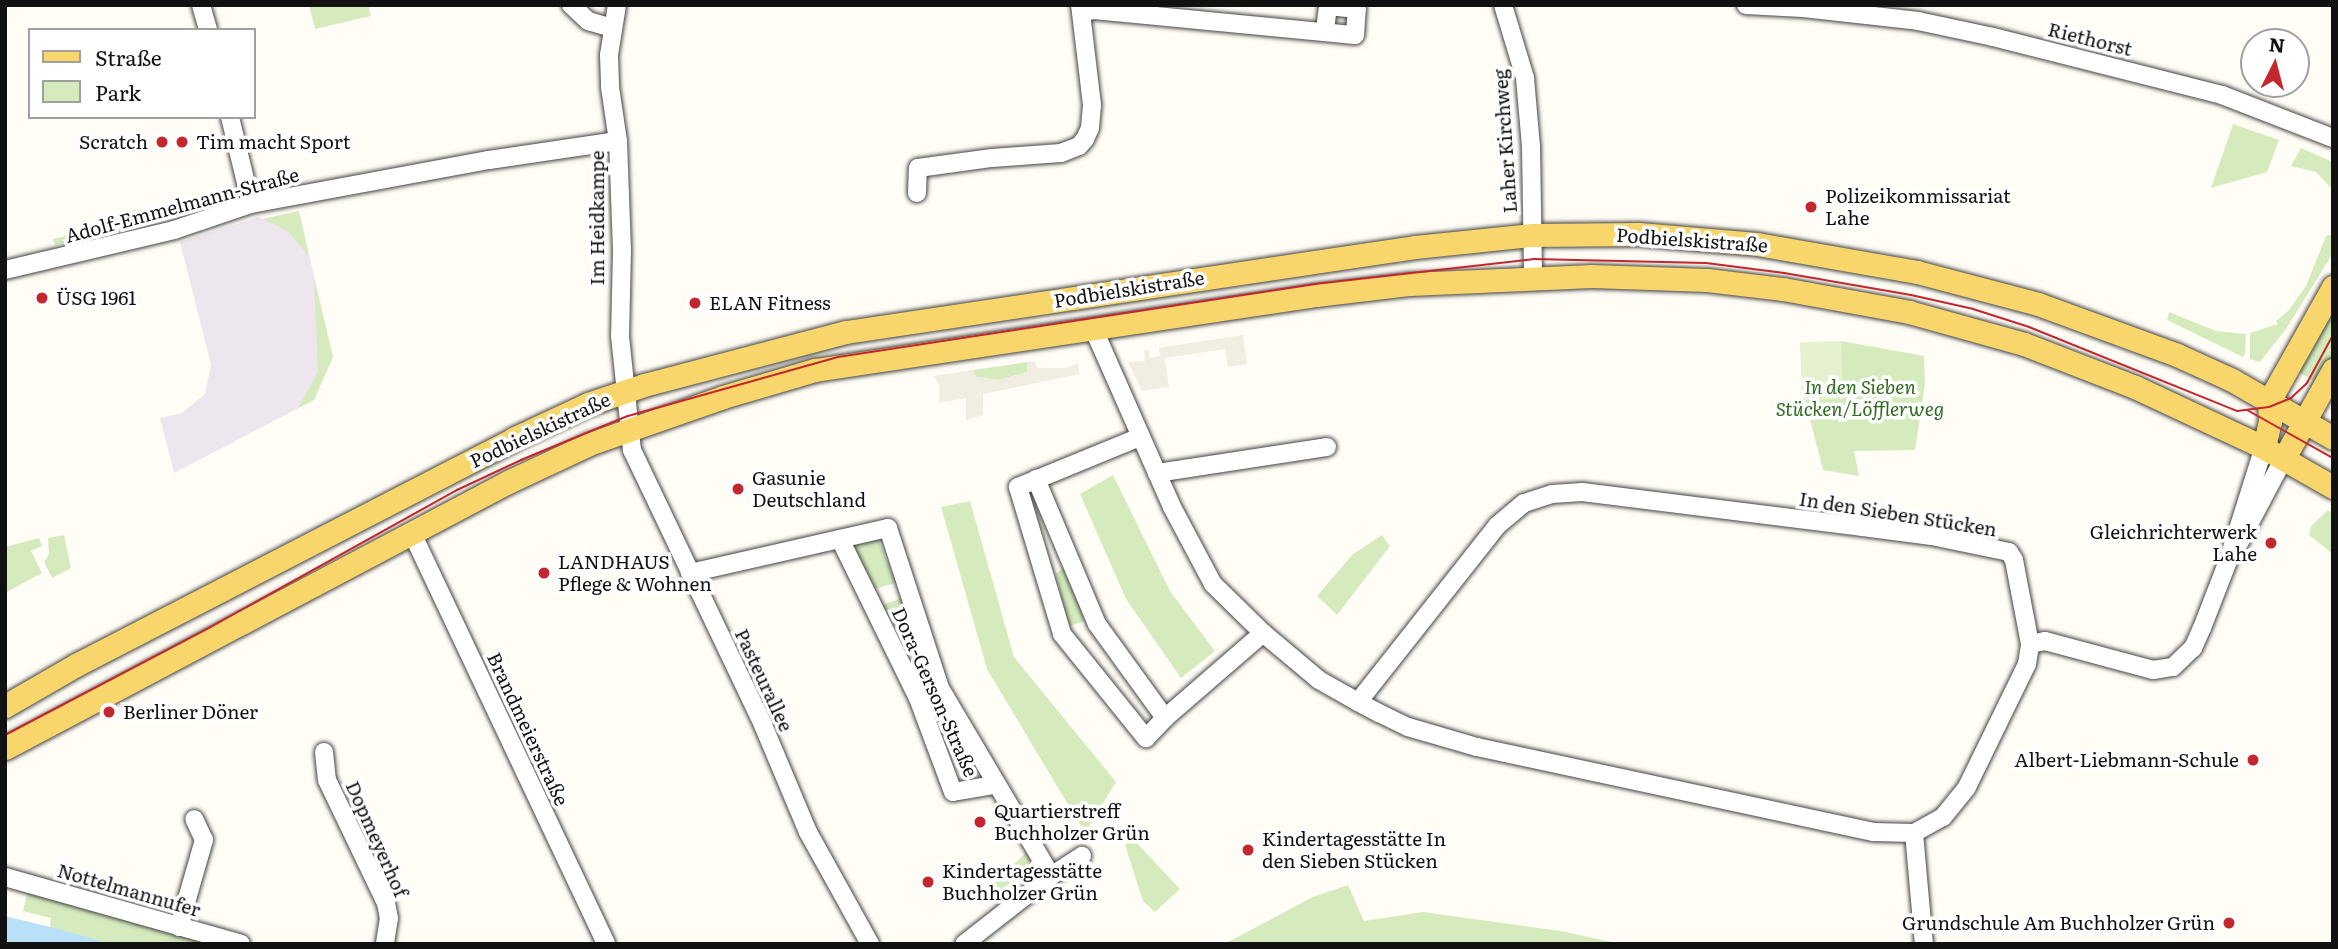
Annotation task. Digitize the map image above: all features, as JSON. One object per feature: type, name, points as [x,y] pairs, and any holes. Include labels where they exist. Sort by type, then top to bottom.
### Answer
[{"type":"main road","name":"Podbielskistraße","points":[[5,706],[76,665],[513,439],[588,404],[626,391],[846,332],[1337,257],[1532,235],[1639,234],[1745,243],[1917,272],[2025,300],[2101,325],[2232,380],[2333,438]]},
{"type":"main road","name":"Podbielskistraße","points":[[5,748],[508,482],[629,430],[723,397],[815,370],[1316,295],[1410,285],[1533,277],[1707,280],[1783,289],[1909,312],[2036,349],[2135,387],[2274,453],[2333,487]]},
{"type":"main road","points":[[2274,453],[2269,401],[2333,287]]},
{"type":"main road","points":[[2274,453],[2305,421],[2333,370]]},
{"type":"street","points":[[201,5],[207,28]]},
{"type":"street","points":[[571,5],[588,21],[612,28]]},
{"type":"street","name":"Im Heidkampe","points":[[617,5],[612,28],[610,87],[618,141],[622,250],[620,337],[629,430]]},
{"type":"street","name":"Laher Kirchweg","points":[[1504,5],[1525,78],[1531,146],[1533,277]]},
{"type":"street","name":"Riethorst","points":[[1746,5],[1804,6],[1918,21],[2083,58],[2239,101],[2333,138]]},
{"type":"street","points":[[917,193],[918,168],[992,158],[1062,153],[1079,146],[1090,128],[1092,105],[1081,9],[1325,32]]},
{"type":"street","points":[[230,119],[251,204]]},
{"type":"street","name":"Adolf-Emmelmann-Straße","points":[[5,270],[174,230],[251,204],[489,160],[618,141]]},
{"type":"street","points":[[1094,330],[1140,437],[1199,561],[1213,584],[1263,633],[1320,680],[1408,727],[1477,747],[1874,832],[1913,833],[1924,944]]},
{"type":"street","name":"Pasteurallee","points":[[629,430],[635,457],[762,725],[808,831],[870,944]]},
{"type":"street","points":[[1140,437],[1018,487],[1062,634],[1146,738],[1165,718],[1263,633]]},
{"type":"street","points":[[1157,473],[1328,447]]},
{"type":"street","points":[[2030,644],[2045,641],[2153,670],[2173,667],[2193,648],[2274,453]]},
{"type":"street","points":[[1036,479],[1097,624],[1165,718]]},
{"type":"street","name":"In den Sieben Stücken","points":[[1358,702],[1497,526],[1524,503],[1552,494],[1582,492],[1849,525],[1932,536],[2009,552],[2014,560],[2030,644],[2027,664],[1967,787],[1943,817],[1913,833]]},
{"type":"street","name":"Dora-Gerson-Straße","points":[[690,573],[888,528],[940,688],[994,785],[1051,876]]},
{"type":"street","name":"Brandmeierstraße","points":[[412,533],[606,944]]},
{"type":"street","name":"Dora-Gerson-Straße","points":[[840,539],[918,698],[954,792],[994,785]]},
{"type":"street","name":"Dopmeyerhof","points":[[324,752],[327,780],[386,903],[389,918],[384,944]]},
{"type":"street","points":[[179,927],[204,840],[194,819]]},
{"type":"street","points":[[964,944],[1051,876],[1082,856]]},
{"type":"street","name":"Nottelmannufer","points":[[5,877],[241,944]]},
{"type":"shaded area","points":[[299,211],[333,357],[314,400],[174,473],[160,418],[182,413],[205,394],[211,365],[180,242],[258,217],[263,219]]},
{"type":"shaded area","points":[[1243,335],[1247,364],[1228,367],[1225,349],[1165,358],[1169,387],[1142,391],[1128,362],[1145,361],[1144,350],[1149,350],[1150,358],[1160,356],[1159,348]]},
{"type":"shaded area","points":[[1034,361],[1038,368],[1066,368],[1077,363],[1080,374],[983,394],[983,415],[966,420],[966,398],[939,403],[939,385],[934,376],[973,370],[976,377],[999,380],[1027,372],[1028,362]]},
{"type":"green space","points":[[309,5],[368,5],[371,16],[315,29]]},
{"type":"green space","points":[[2233,124],[2279,140],[2267,172],[2211,188]]},
{"type":"green space","points":[[2301,148],[2333,162],[2333,190],[2316,172],[2291,166]]},
{"type":"green space","points":[[133,210],[136,210],[140,223],[55,245],[53,239],[135,219]]},
{"type":"green space","points":[[299,211],[309,257],[289,232],[263,219]]},
{"type":"green space","points":[[2333,234],[2333,253],[2286,329],[2260,362],[2250,359],[2250,333],[2278,324],[2276,321],[2288,311],[2306,286],[2326,236]]},
{"type":"green space","points":[[314,278],[333,357],[314,400],[298,408],[318,372]]},
{"type":"green space","points":[[2333,303],[2333,354],[2315,391],[2310,386],[2313,381],[2295,369]]},
{"type":"green space","points":[[2169,312],[2216,331],[2246,334],[2245,354],[2243,357],[2167,320]]},
{"type":"green space","name":"In den Sieben Stücken/Löfflerweg","points":[[1841,341],[1924,356],[1925,384],[1915,450],[1854,451],[1859,476],[1823,470],[1805,400],[1800,343]]},
{"type":"green space","points":[[1841,341],[1843,399],[1802,400],[1800,342]]},
{"type":"green space","points":[[1028,362],[1027,372],[999,380],[976,377],[973,370]]},
{"type":"green space","points":[[1113,475],[1170,591],[1215,651],[1181,678],[1126,599],[1080,494]]},
{"type":"green space","points":[[970,501],[1014,657],[1116,782],[1085,833],[987,669],[941,507]]},
{"type":"green space","points":[[2328,510],[2333,514],[2333,554],[2309,535],[2311,526]]},
{"type":"green space","points":[[64,535],[71,568],[52,578],[44,562],[49,554],[48,538]]},
{"type":"green space","points":[[1382,535],[1390,546],[1337,615],[1317,596],[1353,554]]},
{"type":"green space","points":[[881,536],[882,540],[879,541],[896,583],[873,589],[857,566],[854,545]]},
{"type":"green space","points":[[39,538],[42,546],[31,551],[42,573],[5,593],[5,547]]},
{"type":"green space","points":[[1065,566],[1085,621],[1065,627],[1068,622],[1056,574]]},
{"type":"green space","points":[[905,597],[913,631],[903,639],[882,605]]},
{"type":"green space","points":[[1133,839],[1180,889],[1155,912],[1143,901],[1125,845]]},
{"type":"green space","points":[[1026,853],[1038,871],[1034,874],[1027,867],[1014,879],[1020,887],[1016,890],[1010,883],[996,895],[1002,903],[995,905],[990,887]]},
{"type":"green space","points":[[1348,885],[1364,921],[1423,912],[1561,931],[1621,944],[1224,944],[1313,897]]},
{"type":"green space","points":[[28,890],[219,944],[112,944],[50,928],[51,918],[23,911]]},
{"type":"water","points":[[5,916],[58,929],[112,944],[5,944]]},
{"type":"tram line","points":[[5,735],[209,628],[457,490],[521,460],[628,416],[838,357],[1315,284],[1533,259],[1706,263],[1784,273],[1911,295],[1973,309],[2029,327],[2237,411],[2269,407],[2291,398],[2307,383],[2333,335]]},
{"type":"tram line","points":[[2247,410],[2333,458]]},
{"type":"place","name":"Scratch","points":[[162,142]]},
{"type":"place","name":"Tim macht Sport","points":[[182,142]]},
{"type":"place","name":"Polizeikommissariat Lahe","points":[[1811,207]]},
{"type":"place","name":"ÜSG 1961","points":[[42,298]]},
{"type":"place","name":"ELAN Fitness","points":[[695,303]]},
{"type":"place","name":"Gasunie Deutschland","points":[[738,489]]},
{"type":"place","name":"Gleichrichterwerk Lahe","points":[[2271,543]]},
{"type":"place","name":"LANDHAUS Pflege & Wohnen","points":[[544,573]]},
{"type":"place","name":"Berliner Döner","points":[[109,712]]},
{"type":"place","name":"Albert-Liebmann-Schule","points":[[2253,760]]},
{"type":"place","name":"Quartierstreff Buchholzer Grün","points":[[980,822]]},
{"type":"place","name":"Kindertagesstätte In den Sieben Stücken","points":[[1248,850]]},
{"type":"place","name":"Kindertagesstätte Buchholzer Grün","points":[[928,882]]},
{"type":"place","name":"Grundschule Am Buchholzer Grün","points":[[2229,923]]}]
